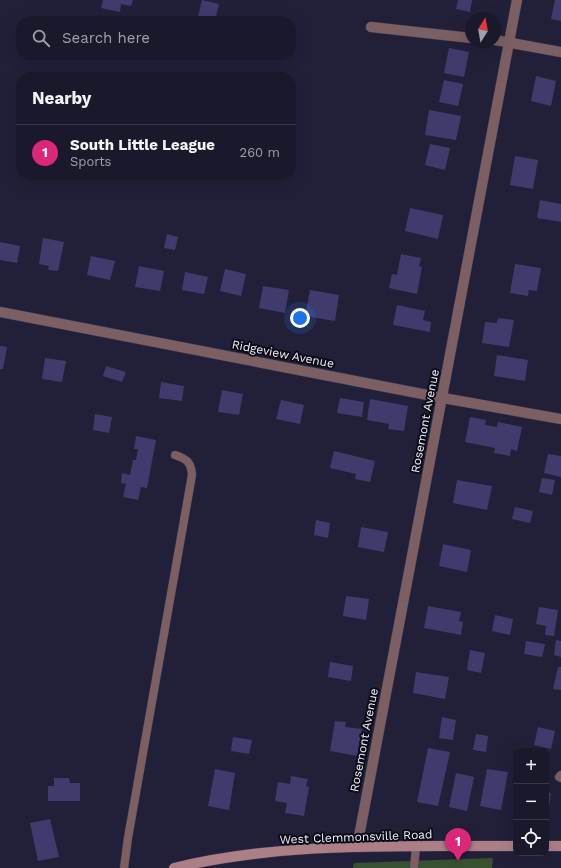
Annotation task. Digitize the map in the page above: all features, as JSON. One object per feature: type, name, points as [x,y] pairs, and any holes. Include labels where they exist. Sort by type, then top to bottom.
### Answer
[{"type":"main road","name":"West Clemmonsville Road","points":[[174,868],[260,854],[357,847],[513,846]]},
{"type":"main road","points":[[549,846],[561,846]]},
{"type":"street","name":"Rosemont Avenue","points":[[357,847],[517,0]]},
{"type":"street","points":[[371,27],[465,37]]},
{"type":"street","points":[[501,40],[561,52]]},
{"type":"street","name":"Ridgeview Avenue","points":[[0,312],[443,398],[561,419]]},
{"type":"lane","points":[[124,868],[192,475],[191,465],[187,459],[175,455]]},
{"type":"lane","points":[[561,775],[559,777],[561,778]]},
{"type":"lane","points":[[414,868],[416,847]]},
{"type":"green space","points":[[493,858],[492,868],[353,868],[354,863]]},
{"type":"building","points":[[103,0],[133,0],[131,6],[121,4],[120,12],[101,8]]},
{"type":"building","points":[[202,0],[219,4],[216,16],[198,16]]},
{"type":"building","points":[[458,0],[472,0],[470,12],[456,9]]},
{"type":"building","points":[[555,0],[561,0],[561,21],[551,19]]},
{"type":"building","points":[[449,48],[469,52],[464,77],[444,73]]},
{"type":"building","points":[[536,76],[556,81],[551,106],[531,101]]},
{"type":"building","points":[[444,80],[463,84],[458,106],[439,102]]},
{"type":"building","points":[[429,110],[461,116],[456,140],[425,135]]},
{"type":"building","points":[[430,144],[450,148],[445,170],[425,165]]},
{"type":"building","points":[[515,156],[538,160],[533,189],[510,185]]},
{"type":"building","points":[[540,200],[561,204],[561,222],[537,218]]},
{"type":"building","points":[[410,208],[443,215],[438,239],[405,231]]},
{"type":"building","points":[[167,234],[178,237],[175,250],[164,248]]},
{"type":"building","points":[[43,238],[64,242],[58,271],[48,270],[49,266],[39,264]]},
{"type":"building","points":[[0,242],[20,246],[17,263],[0,260]]},
{"type":"building","points":[[401,254],[421,258],[419,266],[422,267],[417,294],[389,288],[392,274],[397,275]]},
{"type":"building","points":[[91,256],[115,261],[110,280],[87,275]]},
{"type":"building","points":[[515,264],[541,268],[537,291],[529,290],[528,296],[510,293]]},
{"type":"building","points":[[139,266],[164,271],[160,291],[135,287]]},
{"type":"building","points":[[225,269],[246,274],[241,296],[220,291]]},
{"type":"building","points":[[185,272],[208,277],[204,294],[182,290]]},
{"type":"building","points":[[263,286],[289,290],[285,313],[259,308]]},
{"type":"building","points":[[310,290],[339,295],[335,321],[305,316]]},
{"type":"building","points":[[397,305],[425,311],[423,320],[431,322],[430,332],[393,325]]},
{"type":"building","points":[[498,318],[514,320],[509,347],[482,343],[485,322],[497,323]]},
{"type":"building","points":[[0,346],[7,347],[3,369],[0,369]]},
{"type":"building","points":[[497,355],[528,360],[525,381],[494,376]]},
{"type":"building","points":[[45,358],[66,361],[62,382],[42,379]]},
{"type":"building","points":[[106,366],[126,372],[122,382],[103,376]]},
{"type":"building","points":[[161,382],[184,386],[182,401],[159,398]]},
{"type":"building","points":[[222,390],[243,394],[239,415],[218,412]]},
{"type":"building","points":[[340,398],[364,402],[362,417],[337,413]]},
{"type":"building","points":[[370,399],[408,406],[404,431],[388,429],[389,424],[367,420]]},
{"type":"building","points":[[281,400],[304,405],[300,424],[276,419]]},
{"type":"building","points":[[95,414],[112,417],[109,433],[93,430]]},
{"type":"building","points":[[470,417],[486,420],[485,425],[497,427],[498,422],[522,427],[517,451],[511,449],[510,456],[494,453],[495,448],[465,442]]},
{"type":"building","points":[[136,436],[156,440],[147,488],[141,487],[138,500],[123,497],[126,484],[121,483],[122,473],[130,475],[133,460],[136,460],[138,449],[134,449]]},
{"type":"building","points":[[334,451],[375,461],[370,482],[355,479],[356,474],[330,468]]},
{"type":"building","points":[[548,454],[561,456],[561,477],[544,473]]},
{"type":"building","points":[[542,478],[555,480],[552,495],[539,492]]},
{"type":"building","points":[[457,480],[492,486],[487,510],[453,503]]},
{"type":"building","points":[[515,507],[533,511],[530,523],[512,519]]},
{"type":"building","points":[[316,520],[330,523],[328,538],[314,535]]},
{"type":"building","points":[[361,527],[388,532],[384,552],[358,547]]},
{"type":"building","points":[[443,544],[471,550],[467,572],[439,566]]},
{"type":"building","points":[[346,596],[369,599],[366,620],[343,616]]},
{"type":"building","points":[[428,606],[461,612],[459,621],[463,622],[461,635],[424,628]]},
{"type":"building","points":[[539,607],[558,610],[554,636],[545,635],[546,626],[536,624]]},
{"type":"building","points":[[495,615],[513,619],[510,635],[492,631]]},
{"type":"building","points":[[556,640],[561,641],[561,657],[554,655]]},
{"type":"building","points":[[526,641],[545,644],[542,657],[524,654]]},
{"type":"building","points":[[470,650],[485,653],[481,673],[467,670]]},
{"type":"building","points":[[330,662],[353,666],[351,681],[328,677]]},
{"type":"building","points":[[558,667],[561,667],[561,690],[553,689]]},
{"type":"building","points":[[416,672],[449,677],[445,699],[413,693]]},
{"type":"building","points":[[442,717],[456,720],[453,740],[439,738]]},
{"type":"building","points":[[335,721],[346,722],[345,727],[362,729],[357,756],[330,751]]},
{"type":"building","points":[[538,727],[555,731],[551,749],[534,745]]},
{"type":"building","points":[[476,734],[488,736],[486,752],[473,750]]},
{"type":"building","points":[[233,737],[252,740],[249,754],[231,751]]},
{"type":"building","points":[[428,748],[450,752],[438,806],[417,802]]},
{"type":"building","points":[[215,769],[235,773],[229,810],[208,806]]},
{"type":"building","points":[[487,769],[508,772],[501,810],[480,806]]},
{"type":"building","points":[[456,773],[474,777],[467,811],[449,807]]},
{"type":"building","points":[[291,776],[308,779],[306,786],[309,787],[304,816],[285,813],[287,803],[275,801],[278,782],[290,784]]},
{"type":"building","points":[[54,778],[69,778],[70,783],[80,783],[80,801],[48,801],[48,786],[54,786]]},
{"type":"building","points":[[549,793],[551,793],[549,807]]},
{"type":"building","points":[[50,819],[59,857],[38,861],[30,823]]},
{"type":"place","name":"South Little League","points":[[458,861]]}]
